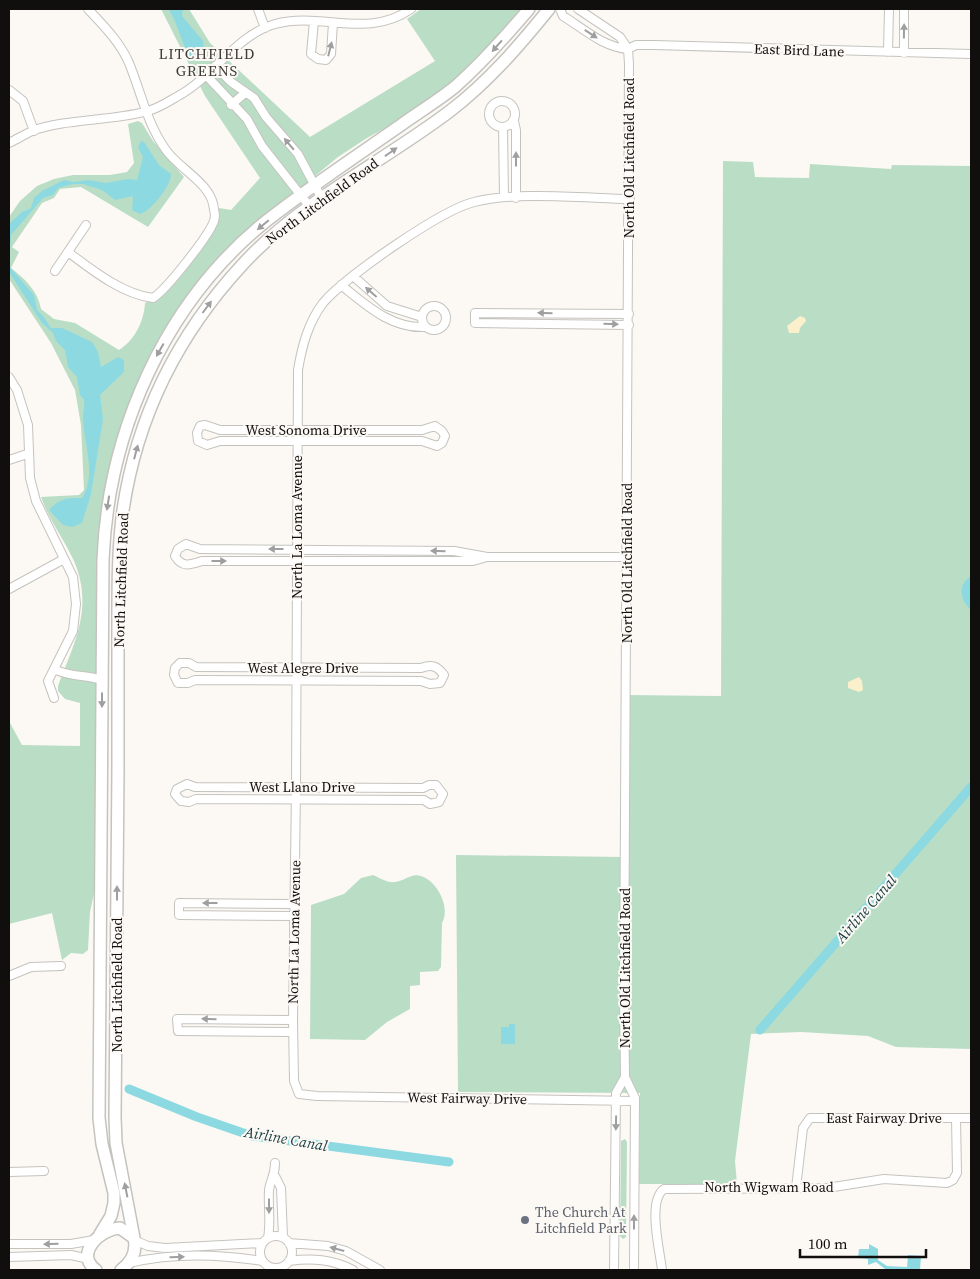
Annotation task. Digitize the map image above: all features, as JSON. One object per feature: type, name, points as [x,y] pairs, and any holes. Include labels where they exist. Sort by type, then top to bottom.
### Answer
[{"type":"main road","name":"North Litchfield Road","points":[[92,1267],[89,1252],[111,1216],[114,1203],[114,1193],[102,1144],[99,1118],[105,523],[118,456],[137,398],[170,333],[218,266],[265,222],[450,90],[494,50],[529,9]]},
{"type":"main road","name":"North Litchfield Road","points":[[134,1239],[116,1143],[115,1117],[119,562],[123,514],[138,443],[156,394],[172,359],[200,316],[244,263],[264,243],[310,207],[458,104],[506,60],[549,9]]},
{"type":"main road","points":[[97,1237],[112,1229],[120,1228],[134,1239],[134,1253],[125,1267]]},
{"type":"street","points":[[68,252],[121,287],[140,296],[152,298],[166,287],[205,237],[214,220],[214,209],[206,188],[185,171],[166,150],[146,112],[128,61],[108,31],[88,9]]},
{"type":"street","points":[[258,9],[265,28]]},
{"type":"street","points":[[9,143],[34,131],[66,123],[100,121],[146,112],[181,95],[242,42],[265,28],[288,22],[314,21],[376,24],[394,18],[411,9]]},
{"type":"street","points":[[560,9],[563,16],[606,44],[614,48],[628,49]]},
{"type":"street","points":[[578,9],[620,37],[628,49]]},
{"type":"street","points":[[888,52],[889,9]]},
{"type":"street","points":[[904,9],[904,53]]},
{"type":"street","points":[[314,21],[311,54],[318,59],[326,60],[330,54],[333,23]]},
{"type":"street","name":"East Bird Lane","points":[[628,49],[636,45],[654,45],[971,54]]},
{"type":"street","name":"North Old Litchfield Road","points":[[628,49],[630,199],[625,1077],[635,1100],[634,1270]]},
{"type":"street","points":[[215,66],[245,93],[254,98],[298,154],[322,199]]},
{"type":"street","points":[[205,74],[231,105],[247,119],[262,146],[310,207]]},
{"type":"street","points":[[9,90],[23,101],[34,131]]},
{"type":"street","points":[[231,105],[245,93]]},
{"type":"street","points":[[514,121],[503,127],[495,124],[490,118],[490,109],[496,102],[504,101],[512,104],[516,112],[514,121],[516,130],[516,198]]},
{"type":"street","points":[[247,119],[260,108]]},
{"type":"street","points":[[503,127],[504,197]]},
{"type":"street","name":"North La Loma Avenue","points":[[299,1094],[294,1080],[292,1020],[296,798],[298,370],[305,336],[323,304],[341,285],[434,220],[473,202],[504,197],[630,199]]},
{"type":"street","points":[[55,271],[86,225]]},
{"type":"street","points":[[353,276],[388,306],[422,317]]},
{"type":"street","points":[[341,285],[382,316],[403,324],[426,327],[433,330],[441,328],[446,321],[445,313],[440,307],[432,306],[425,310],[422,317],[426,327]]},
{"type":"street","points":[[382,316],[388,306]]},
{"type":"street","points":[[629,314],[475,312],[475,323],[629,324]]},
{"type":"street","points":[[520,313],[520,323]]},
{"type":"street","points":[[567,313],[567,324]]},
{"type":"street","points":[[9,377],[17,390],[26,416],[27,454],[30,478],[36,501],[73,576],[76,604],[73,631],[48,681],[54,698]]},
{"type":"street","name":"West Sonoma Drive","points":[[205,425],[220,430],[297,431],[422,430],[435,426],[442,431],[444,436],[442,443],[436,446],[422,442],[238,441],[220,441],[207,445],[198,441],[197,433],[200,426],[205,425]]},
{"type":"street","name":"West Sonoma Drive","points":[[238,430],[238,441]]},
{"type":"street","name":"West Sonoma Drive","points":[[374,430],[374,442]]},
{"type":"street","points":[[9,460],[27,454]]},
{"type":"street","points":[[487,556],[473,561],[202,561],[186,565],[179,562],[175,556],[178,549],[186,544],[200,549],[454,551],[487,556],[627,556]]},
{"type":"street","points":[[235,549],[236,561]]},
{"type":"street","points":[[384,550],[384,561]]},
{"type":"street","points":[[9,589],[64,559]]},
{"type":"street","name":"West Alegre Drive","points":[[180,663],[188,663],[196,667],[296,668],[421,668],[429,665],[438,667],[444,675],[440,682],[430,684],[421,681],[296,680],[234,680],[178,683],[174,675],[175,668],[180,663]]},
{"type":"street","name":"West Alegre Drive","points":[[233,668],[234,680]]},
{"type":"street","name":"West Alegre Drive","points":[[372,668],[372,681]]},
{"type":"street","points":[[54,669],[67,676],[93,677],[102,680]]},
{"type":"street","name":"West Llano Drive","points":[[183,784],[195,787],[296,787],[423,788],[429,785],[436,785],[443,794],[439,802],[430,804],[424,800],[296,798],[196,799],[189,802],[181,801],[175,794],[179,786],[183,784]]},
{"type":"street","name":"West Llano Drive","points":[[233,787],[233,798]]},
{"type":"street","name":"West Llano Drive","points":[[372,788],[372,799]]},
{"type":"street","points":[[294,904],[179,903],[179,915],[294,916]]},
{"type":"street","points":[[234,904],[234,916]]},
{"type":"street","points":[[9,976],[31,967],[61,966]]},
{"type":"street","points":[[292,1020],[177,1019],[178,1031],[293,1032]]},
{"type":"street","points":[[234,1019],[234,1032]]},
{"type":"street","name":"North Old Litchfield Road","points":[[614,1270],[616,1093],[625,1077]]},
{"type":"street","name":"West Fairway Drive","points":[[299,1094],[317,1096],[635,1100]]},
{"type":"street","name":"East Fairway Drive","points":[[796,1188],[803,1128],[810,1118],[971,1118]]},
{"type":"street","name":"North Wigwam Road","points":[[662,1270],[656,1208],[657,1196],[664,1189],[833,1188],[884,1179],[949,1183],[955,1178],[957,1170],[956,1118]]},
{"type":"street","points":[[274,1163],[275,1176],[281,1188],[286,1240],[292,1251],[286,1265]]},
{"type":"street","points":[[9,1172],[44,1171]]},
{"type":"street","points":[[265,1265],[259,1251],[270,1229],[269,1187],[275,1176]]},
{"type":"street","points":[[134,1239],[148,1246],[165,1248],[265,1240],[273,1236],[346,1251],[380,1270]]},
{"type":"street","points":[[9,1244],[71,1244],[97,1237]]},
{"type":"street","points":[[9,1257],[71,1254],[92,1267]]},
{"type":"street","points":[[125,1267],[145,1259],[176,1257],[247,1258],[276,1268],[303,1259],[332,1261],[353,1270]]},
{"type":"green space","points":[[161,9],[189,9],[210,43],[310,137],[435,61],[407,19],[421,9],[522,9],[483,54],[451,83],[398,121],[338,157],[239,239],[148,363],[118,436],[103,509],[97,879],[90,912],[88,950],[83,954],[71,953],[62,960],[52,913],[9,924],[9,721],[22,745],[80,746],[80,703],[65,699],[58,691],[58,686],[80,625],[82,594],[80,578],[74,561],[48,514],[41,497],[79,495],[84,490],[81,425],[75,390],[51,343],[9,279],[9,217],[20,201],[37,186],[54,179],[73,175],[110,175],[127,172],[134,163],[128,124],[138,121],[142,123],[153,141],[184,177],[148,227],[81,187],[60,189],[54,198],[42,203],[12,247],[19,252],[11,268],[30,286],[37,297],[41,309],[54,319],[75,323],[119,350],[130,341],[138,330],[143,317],[145,303],[164,295],[216,227],[219,208],[231,210],[260,178],[205,96]]},
{"type":"green space","points":[[723,161],[753,162],[755,177],[809,178],[810,164],[891,169],[892,165],[971,166],[971,1049],[896,1047],[868,1036],[801,1032],[751,1034],[735,1161],[737,1184],[639,1184],[640,1093],[458,1092],[456,855],[624,857],[626,695],[721,696]]},
{"type":"green space","points":[[373,875],[392,882],[417,875],[427,879],[437,889],[444,902],[445,910],[442,923],[441,967],[438,971],[420,972],[420,985],[410,986],[410,1009],[387,1022],[365,1040],[310,1039],[311,905],[344,894],[361,878]]},
{"type":"green space","points":[[625,1139],[627,1142],[626,1237],[623,1239],[620,1236],[621,1141]]},
{"type":"sand","points":[[800,316],[805,318],[806,321],[800,328],[799,333],[789,333],[787,326]]},
{"type":"sand","points":[[859,677],[862,681],[863,690],[859,692],[848,688],[848,682]]},
{"type":"water","points":[[168,9],[183,9],[182,16],[203,41],[204,53],[199,61],[194,61],[189,55]]},
{"type":"water","points":[[141,141],[144,142],[159,165],[171,174],[168,185],[155,203],[140,214],[132,210],[133,196],[115,200],[102,190],[83,184],[73,184],[58,188],[53,195],[43,198],[11,235],[9,263],[9,224],[22,212],[31,208],[34,198],[42,191],[64,180],[74,182],[88,180],[106,183],[128,179],[137,180],[143,157],[138,147]]},
{"type":"water","points":[[9,266],[34,295],[37,310],[51,328],[62,328],[92,342],[98,352],[101,367],[118,357],[124,360],[124,372],[100,395],[103,419],[91,494],[82,523],[72,527],[63,525],[49,510],[64,499],[82,498],[89,480],[83,419],[84,400],[80,395],[77,377],[68,367],[65,350],[56,341],[53,333],[42,323],[9,272]]},
{"type":"water","points":[[971,576],[971,610],[964,602],[962,588]]},
{"type":"water","points":[[509,1024],[515,1024],[515,1044],[501,1044],[501,1027],[509,1027]]},
{"type":"water","points":[[869,1244],[878,1249],[878,1260],[887,1266],[907,1267],[908,1255],[921,1256],[920,1270],[885,1269],[876,1262],[868,1265],[868,1259],[858,1258],[859,1249],[869,1249]]},
{"type":"waterway","name":"Airline Canal","points":[[760,1030],[971,787]]},
{"type":"waterway","name":"Airline Canal","points":[[129,1089],[197,1117],[252,1136],[449,1162]]},
{"type":"place","name":"The Church At Litchfield Park","points":[[525,1220]]},
{"type":"district","name":"LITCHFIELD GREENS","points":[[207,62]]}]
